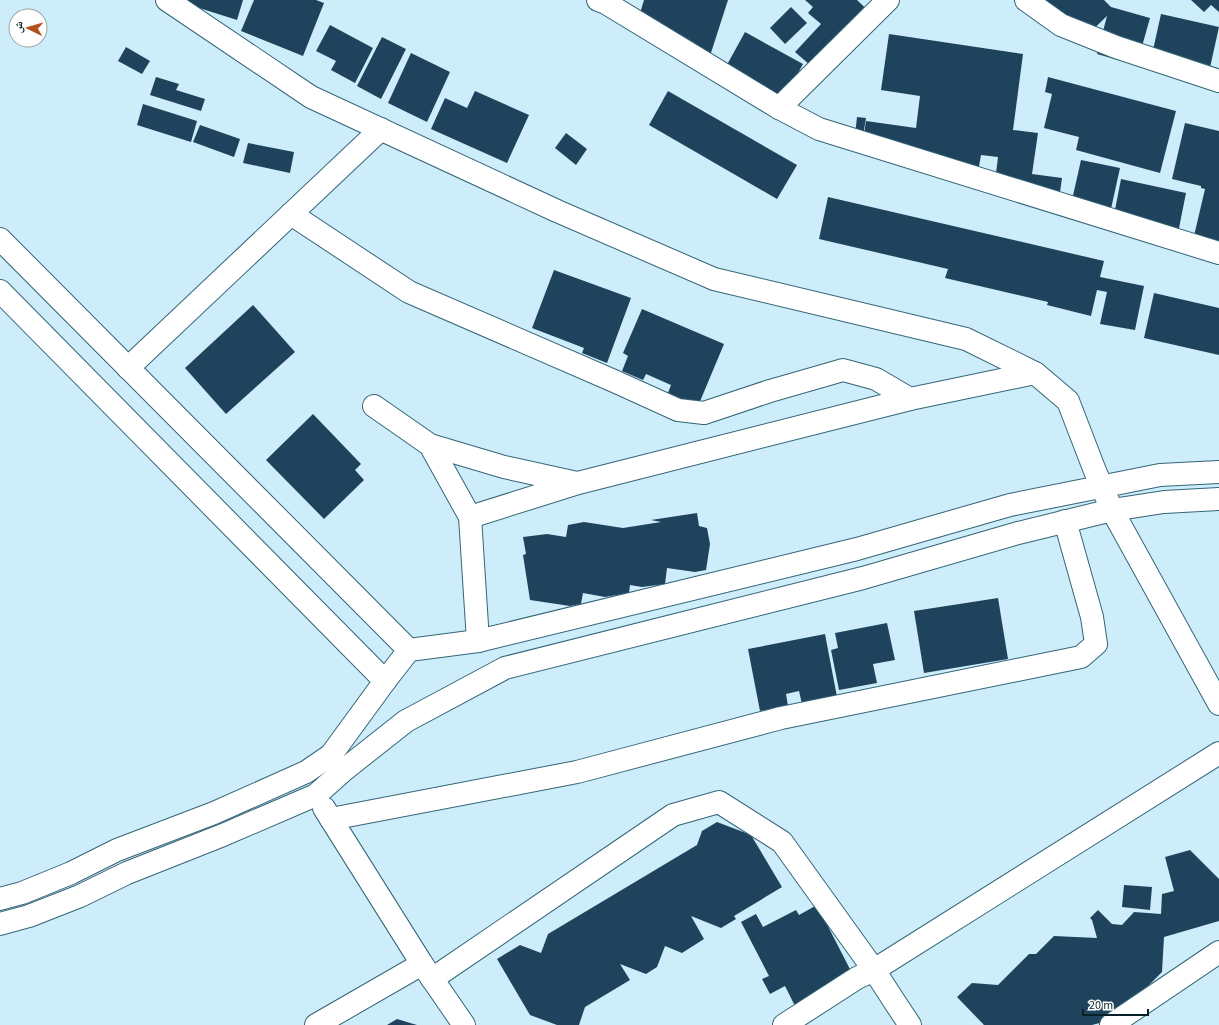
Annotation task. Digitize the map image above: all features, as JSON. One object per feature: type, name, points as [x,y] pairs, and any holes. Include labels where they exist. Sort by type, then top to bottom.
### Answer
[{"type":"street","points":[[167,0],[311,97],[557,211],[714,279],[966,339],[1035,373],[1068,401],[1112,510],[1219,704]]},
{"type":"street","points":[[598,0],[606,3],[779,108],[819,129],[1219,253]]},
{"type":"street","points":[[779,108],[888,0]]},
{"type":"street","points":[[1026,0],[1061,25],[1116,47],[1219,81]]},
{"type":"street","points":[[128,368],[381,129]]},
{"type":"street","points":[[291,214],[409,292],[678,410],[704,414],[770,391],[842,370],[876,379],[910,399]]},
{"type":"street","points":[[0,239],[409,650]]},
{"type":"street","points":[[0,290],[385,681]]},
{"type":"street","points":[[470,517],[578,483],[910,399],[1035,373]]},
{"type":"street","points":[[374,406],[430,445],[504,467],[578,483]]},
{"type":"street","points":[[430,445],[470,517],[478,641]]},
{"type":"street","points":[[0,899],[22,893],[71,873],[117,850],[214,813],[306,772],[331,755],[409,650],[478,641],[857,549],[1010,505],[1160,475],[1219,472]]},
{"type":"street","points":[[0,924],[29,916],[127,873],[223,835],[316,795],[344,770],[406,721],[505,668],[864,578],[1018,533],[1065,521],[1112,510],[1164,502],[1219,499]]},
{"type":"street","points":[[331,819],[577,772],[781,718],[1081,657],[1096,644],[1092,617],[1065,521]]},
{"type":"street","points":[[784,1025],[1219,753]]},
{"type":"street","points":[[306,772],[316,795],[427,972],[464,1025]]},
{"type":"street","points":[[316,1025],[427,972],[673,815],[719,802],[782,842],[874,970],[910,1025]]},
{"type":"street","points":[[1111,1025],[1219,952]]},
{"type":"building","points":[[174,0],[243,0],[237,20]]},
{"type":"building","points":[[254,0],[316,0],[324,3],[303,56],[241,31]]},
{"type":"building","points":[[644,0],[728,0],[709,59],[638,20]]},
{"type":"building","points":[[805,0],[857,0],[874,16],[847,53],[825,78],[795,52],[821,24],[808,13],[813,7]]},
{"type":"building","points":[[1024,0],[1104,0],[1111,7],[1150,18],[1139,57],[1120,52],[1118,60],[1097,54],[1107,16],[1079,43]]},
{"type":"building","points":[[1191,0],[1219,0],[1219,12],[1211,5],[1204,12]]},
{"type":"building","points":[[791,7],[807,23],[785,44],[770,28]]},
{"type":"building","points":[[1161,14],[1219,27],[1209,72],[1149,68]]},
{"type":"building","points":[[330,25],[373,48],[355,83],[331,70],[336,61],[316,51]]},
{"type":"building","points":[[745,32],[803,64],[775,115],[717,83]]},
{"type":"building","points":[[889,34],[1023,54],[1013,130],[1038,133],[1032,174],[1062,178],[1059,199],[994,190],[998,157],[981,155],[977,178],[861,154],[866,121],[916,128],[920,96],[881,90]]},
{"type":"building","points":[[382,37],[406,49],[381,99],[357,86]]},
{"type":"building","points":[[126,47],[150,61],[142,74],[118,61]]},
{"type":"building","points":[[411,53],[450,72],[427,122],[388,103]]},
{"type":"building","points":[[156,77],[179,84],[176,90],[205,99],[201,111],[150,95]]},
{"type":"building","points":[[1048,77],[1176,111],[1160,173],[1076,150],[1079,137],[1044,128],[1052,94],[1045,92]]},
{"type":"building","points":[[475,91],[529,115],[507,163],[431,129],[445,98],[467,108]]},
{"type":"building","points":[[668,91],[797,165],[777,199],[649,125]]},
{"type":"building","points":[[143,104],[197,121],[191,142],[137,125]]},
{"type":"building","points":[[857,117],[866,118],[863,136],[855,135]]},
{"type":"building","points":[[1185,123],[1219,131],[1219,261],[1190,253],[1205,189],[1201,188],[1201,186],[1172,179]]},
{"type":"building","points":[[200,125],[240,139],[234,157],[193,142]]},
{"type":"building","points":[[566,133],[587,149],[576,165],[555,148]]},
{"type":"building","points":[[248,143],[294,152],[290,173],[243,163]]},
{"type":"building","points":[[1081,160],[1120,168],[1109,218],[1070,209]]},
{"type":"building","points":[[1121,179],[1186,193],[1177,238],[1113,220]]},
{"type":"building","points":[[828,197],[1104,261],[1100,277],[1144,286],[1135,330],[1100,324],[1107,292],[1097,290],[1091,316],[1047,305],[1048,302],[945,278],[948,269],[819,239]]},
{"type":"building","points":[[554,270],[631,298],[607,363],[582,353],[584,348],[532,328]]},
{"type":"building","points":[[1154,293],[1219,308],[1219,355],[1144,338]]},
{"type":"building","points":[[253,305],[295,352],[226,414],[185,368]]},
{"type":"building","points":[[642,309],[724,344],[696,411],[666,398],[671,385],[646,374],[643,380],[622,371],[628,356],[623,353]]},
{"type":"building","points":[[313,414],[361,464],[355,470],[364,480],[324,519],[266,460]]},
{"type":"building","points":[[697,513],[699,526],[707,528],[710,544],[706,570],[695,572],[667,568],[665,584],[642,587],[630,585],[629,593],[605,597],[583,593],[581,604],[570,606],[530,600],[523,555],[526,554],[523,537],[547,534],[566,537],[568,525],[584,522],[623,528],[661,522],[651,520]]},
{"type":"building","points":[[998,598],[1008,659],[924,673],[914,611]]},
{"type":"building","points":[[887,623],[895,660],[873,664],[877,683],[839,690],[831,650],[838,648],[835,633]]},
{"type":"building","points":[[825,634],[837,697],[802,704],[799,691],[786,694],[788,706],[760,711],[748,649]]},
{"type":"building","points":[[717,822],[751,835],[782,887],[734,916],[736,919],[721,928],[691,916],[704,939],[682,953],[665,946],[657,967],[646,974],[620,964],[630,980],[585,1007],[579,1025],[557,1025],[530,1015],[497,959],[520,945],[541,953],[548,934],[697,845],[702,831]]},
{"type":"building","points":[[1190,850],[1219,879],[1219,921],[1164,937],[1162,972],[1115,1019],[1092,1025],[984,1025],[957,997],[972,983],[998,985],[1029,954],[1036,954],[1054,936],[1097,938],[1092,920],[1090,918],[1098,910],[1112,924],[1122,925],[1134,912],[1161,914],[1162,894],[1174,891],[1165,857]]},
{"type":"building","points":[[1124,885],[1152,887],[1150,910],[1122,907]]},
{"type":"building","points":[[817,905],[853,975],[795,1006],[785,986],[770,994],[762,979],[769,976],[741,922],[756,914],[763,927],[796,910],[799,915]]},
{"type":"building","points":[[397,1019],[417,1025],[387,1025]]}]
